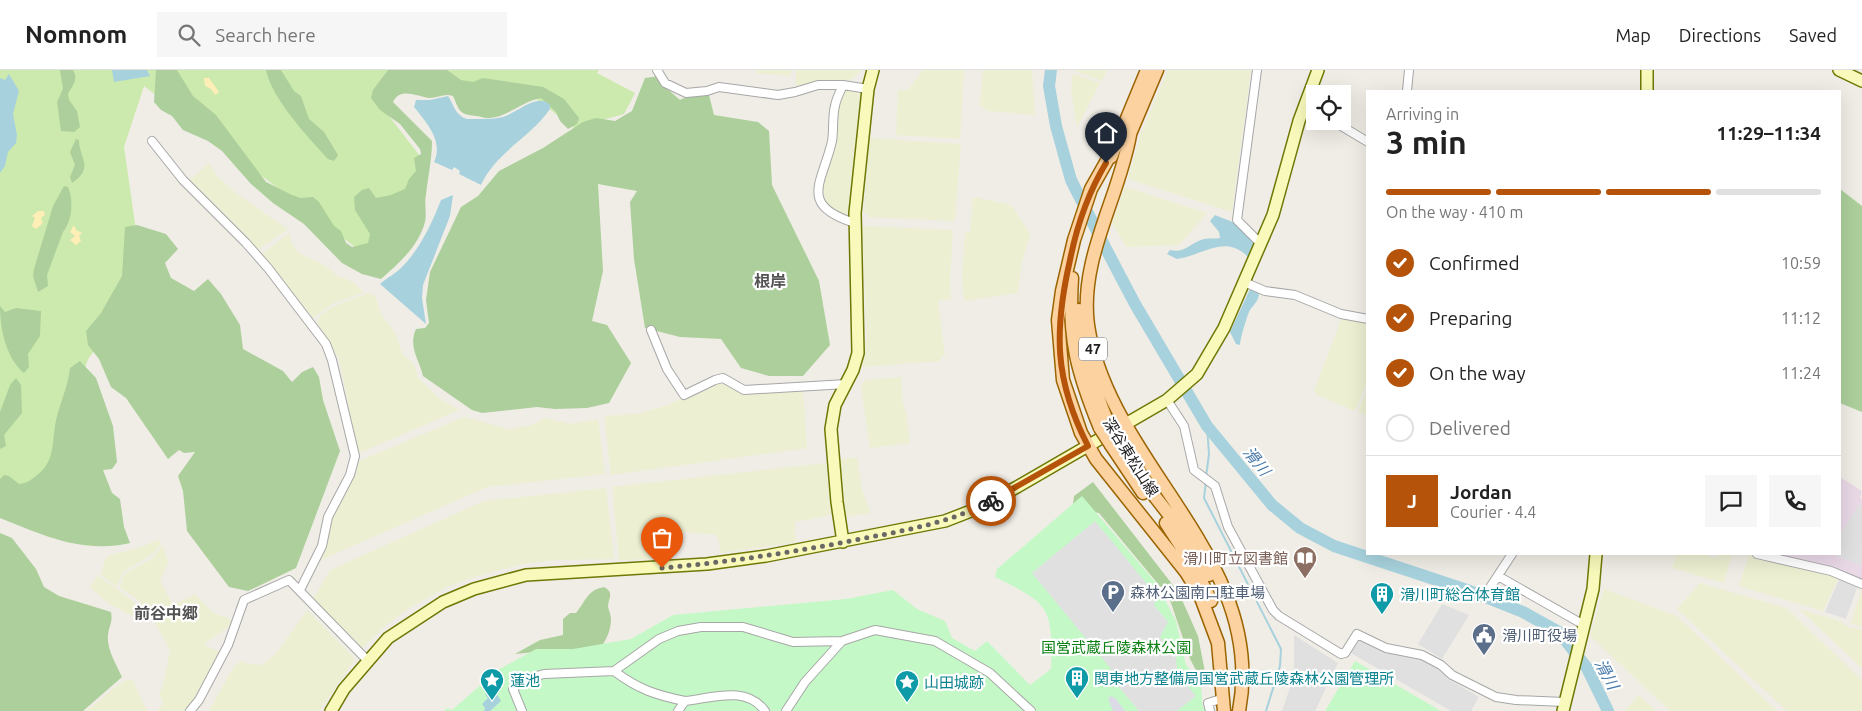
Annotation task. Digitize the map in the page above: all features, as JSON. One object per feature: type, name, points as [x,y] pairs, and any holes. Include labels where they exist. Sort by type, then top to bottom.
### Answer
[{"type":"main road","name":"深谷東松山線","points":[[1146,70],[1113,150],[1076,255],[1070,314],[1076,364],[1114,443],[1171,530],[1207,590],[1224,642],[1227,665],[1225,707]]},
{"type":"main road","name":"深谷東松山線","points":[[1104,425],[1082,350],[1079,325],[1082,270],[1090,239],[1157,70]]},
{"type":"main road","name":"深谷東松山線","points":[[1130,135],[1125,162],[1091,267],[1088,317],[1093,349],[1112,398],[1126,425],[1206,552],[1229,603],[1242,664],[1242,683],[1237,711]]},
{"type":"main road","name":"深谷東松山線","points":[[1113,150],[1091,189],[1074,240],[1058,320],[1063,380],[1076,420],[1088,446],[1182,567],[1200,596],[1218,642],[1225,707]]},
{"type":"main road","name":"深谷東松山線","points":[[1114,443],[1188,539],[1216,590],[1234,648],[1237,711]]},
{"type":"street","points":[[657,70],[665,84],[686,93],[702,92],[719,87],[778,95],[818,85],[843,85],[868,89]]},
{"type":"street","points":[[843,542],[831,429],[836,405],[858,353],[855,223],[868,89],[873,70]]},
{"type":"street","points":[[1257,70],[1237,220],[1261,244]]},
{"type":"street","points":[[1315,85],[1318,70]]},
{"type":"street","points":[[1406,90],[1409,70]]},
{"type":"street","points":[[1647,70],[1648,90]]},
{"type":"street","points":[[1838,70],[1862,81]]},
{"type":"street","points":[[843,85],[835,107],[833,136],[827,163],[818,180],[818,194],[830,213],[855,223]]},
{"type":"street","points":[[331,711],[344,689],[367,660],[388,638],[436,606],[499,580],[526,575],[707,564],[843,542],[944,521],[976,509],[1126,425],[1170,398],[1197,374],[1224,328],[1261,244],[1306,119]]},
{"type":"street","points":[[1348,130],[1366,141]]},
{"type":"street","points":[[152,141],[183,180],[246,243],[268,268],[326,344],[332,360],[351,435],[355,456],[354,465],[328,517],[322,546],[300,590]]},
{"type":"street","points":[[1244,282],[1265,291],[1295,295],[1342,314],[1366,319]]},
{"type":"street","points":[[652,330],[667,369],[684,395],[723,378],[744,390],[846,384]]},
{"type":"street","points":[[1170,398],[1184,426],[1194,470],[1215,486],[1228,526],[1273,610],[1279,616],[1342,654],[1345,654],[1357,634],[1386,648],[1422,655],[1441,665],[1452,675],[1496,697],[1563,707],[1593,589],[1596,555]]},
{"type":"street","points":[[1491,586],[1511,555]]},
{"type":"street","points":[[1761,555],[1831,571],[1862,584]]},
{"type":"street","points":[[1498,576],[1584,625]]},
{"type":"street","points":[[190,711],[228,645],[244,600],[289,580],[367,660]]},
{"type":"street","points":[[522,711],[513,688],[522,680],[544,674],[614,671],[660,639],[678,631],[701,627],[743,627],[793,642],[842,641],[875,630],[935,641],[990,673],[1031,711]]},
{"type":"street","points":[[786,711],[805,682],[842,641]]},
{"type":"street","points":[[614,671],[635,687],[655,695],[684,701],[731,695],[750,697],[765,711]]},
{"type":"street","points":[[678,711],[684,701]]},
{"type":"street","points":[[1210,711],[1208,703],[1225,707]]},
{"type":"shaded area","points":[[1841,478],[1862,491],[1860,498],[1862,499],[1862,581],[1839,570],[1773,555],[1841,555]]},
{"type":"shaded area","points":[[1859,504],[1862,506],[1862,566],[1834,555],[1841,555],[1841,532]]},
{"type":"shaded area","name":"森林公園南口駐車場","points":[[1095,521],[1157,596],[1154,605],[1168,622],[1160,637],[1176,656],[1177,673],[1196,696],[1177,711],[1139,711],[1107,673],[1111,669],[1032,573]]},
{"type":"shaded area","points":[[1840,577],[1858,585],[1846,619],[1825,612]]},
{"type":"shaded area","points":[[1442,604],[1469,615],[1442,659],[1418,644]]},
{"type":"shaded area","points":[[1294,635],[1338,663],[1315,711],[1282,711],[1294,676]]},
{"type":"shaded area","points":[[1360,638],[1379,649],[1420,658],[1440,670],[1448,679],[1479,697],[1471,711],[1451,711],[1351,653]]},
{"type":"shaded area","points":[[1112,696],[1125,711],[1113,711],[1108,698]]},
{"type":"green space","points":[[0,70],[599,70],[597,73],[635,93],[624,114],[574,128],[534,97],[399,92],[379,103],[423,160],[412,213],[359,250],[144,86],[124,147],[144,286],[88,359],[53,466],[32,495],[0,484]]},
{"type":"green space","points":[[60,70],[73,70],[75,74],[74,83],[68,94],[69,100],[77,111],[80,127],[74,132],[61,131],[57,102],[63,89]]},
{"type":"green space","points":[[156,70],[177,70],[193,96],[216,115],[266,182],[301,198],[313,197],[319,202],[334,226],[341,231],[346,243],[352,247],[368,243],[370,234],[355,210],[354,197],[362,190],[369,188],[376,198],[391,195],[405,189],[409,179],[416,171],[414,158],[421,154],[420,149],[400,124],[380,110],[371,98],[373,90],[388,70],[447,70],[461,80],[473,82],[483,78],[543,87],[564,99],[579,118],[577,124],[568,129],[560,121],[556,112],[541,98],[527,102],[501,115],[487,118],[463,113],[453,96],[450,95],[429,98],[414,94],[404,94],[396,97],[393,102],[432,141],[425,198],[426,219],[413,247],[381,279],[362,274],[342,263],[304,224],[273,203],[251,184],[222,151],[208,141],[183,130],[172,116],[161,110],[154,102]]},
{"type":"green space","points":[[266,70],[281,70],[294,91],[301,96],[309,119],[324,132],[338,155],[334,161],[328,159],[291,117],[275,93]]},
{"type":"green space","points":[[756,70],[791,70],[791,76],[757,73]]},
{"type":"green space","points":[[796,70],[862,70],[848,82],[829,81],[800,88],[796,87]]},
{"type":"green space","points":[[923,70],[964,70],[960,139],[896,135],[898,90],[908,90]]},
{"type":"green space","points":[[983,70],[1032,70],[1035,115],[988,111],[980,105]]},
{"type":"green space","points":[[1073,70],[1107,70],[1102,81]]},
{"type":"green space","points":[[1168,70],[1251,70],[1232,212],[1128,179],[1141,134]]},
{"type":"green space","points":[[1073,74],[1100,83],[1077,127],[1071,89]]},
{"type":"green space","points":[[659,76],[665,87],[680,100],[686,97],[709,95],[714,115],[758,122],[769,131],[772,185],[819,281],[830,345],[803,376],[769,376],[741,368],[721,339],[680,337],[645,328],[634,259],[630,202],[637,191],[598,184],[603,271],[592,321],[607,325],[631,363],[609,403],[587,408],[555,409],[537,407],[482,413],[472,410],[423,376],[413,342],[416,329],[425,328],[429,323],[426,300],[430,272],[461,207],[478,196],[499,171],[543,148],[583,122],[596,118],[615,121],[632,111],[645,78]]},
{"type":"green space","points":[[846,88],[862,90],[864,94],[851,215],[849,217],[834,212],[822,193],[821,183],[829,165],[836,136],[837,111]]},
{"type":"green space","points":[[868,138],[961,144],[955,221],[868,217],[867,213],[864,213]]},
{"type":"green space","points":[[76,139],[79,140],[84,167],[83,172],[72,183],[70,177],[75,165],[70,152]]},
{"type":"green space","points":[[209,163],[218,177],[236,193],[288,229],[257,250],[190,180]]},
{"type":"green space","points":[[64,186],[68,187],[70,192],[70,216],[47,275],[48,286],[38,292],[33,276],[34,269],[53,206]]},
{"type":"green space","points":[[1125,187],[1207,213],[1179,245],[1126,247],[1112,223]]},
{"type":"green space","points":[[1841,190],[1862,206],[1862,412],[1841,403]]},
{"type":"green space","points":[[973,197],[1008,204],[1014,209],[1030,234],[1021,266],[1018,293],[964,301],[962,279],[965,232],[970,232]]},
{"type":"green space","points":[[137,225],[166,234],[178,249],[165,263],[171,278],[194,291],[208,279],[221,294],[240,325],[243,349],[283,371],[292,382],[302,372],[313,367],[319,377],[323,400],[340,451],[296,568],[248,591],[229,587],[187,531],[183,491],[178,476],[195,452],[184,453],[179,450],[168,459],[126,398],[111,387],[99,359],[88,345],[86,331],[101,313],[122,276],[125,227]]},
{"type":"green space","points":[[862,226],[953,230],[950,279],[951,299],[938,301],[945,356],[941,356],[941,361],[861,367],[867,336]]},
{"type":"green space","points":[[289,233],[292,244],[299,253],[324,265],[338,276],[353,282],[364,292],[332,304],[313,318],[262,254]]},
{"type":"green space","points":[[368,293],[375,296],[381,314],[396,334],[402,354],[414,364],[418,378],[440,399],[459,410],[362,452],[358,451],[339,359],[317,322],[321,315],[332,307]]},
{"type":"green space","points":[[0,306],[5,312],[16,308],[41,311],[40,336],[28,354],[29,367],[24,373],[8,351],[1,324]]},
{"type":"green space","points":[[1342,317],[1366,322],[1366,385],[1355,411],[1317,395],[1314,391]]},
{"type":"green space","points":[[80,361],[96,378],[113,426],[117,462],[112,469],[103,470],[112,493],[120,499],[124,527],[130,543],[96,546],[63,541],[31,531],[0,518],[0,479],[4,475],[9,476],[19,484],[24,483],[43,470],[52,449],[57,416],[70,368]]},
{"type":"green space","points":[[901,377],[903,404],[906,411],[910,443],[870,448],[861,386],[865,380]]},
{"type":"green space","points":[[16,378],[21,385],[22,413],[4,435],[6,446],[0,449],[0,412],[10,385]]},
{"type":"green space","points":[[722,381],[736,391],[745,393],[803,390],[807,448],[611,475],[604,416],[636,414],[665,406]]},
{"type":"green space","points":[[1366,393],[1366,415],[1358,411]]},
{"type":"green space","points":[[464,417],[509,429],[532,425],[545,418],[571,424],[598,419],[605,474],[487,487],[321,560],[332,519],[355,476],[359,461]]},
{"type":"green space","points":[[857,457],[862,490],[871,513],[843,517],[837,460]]},
{"type":"green space","points":[[826,463],[832,515],[795,522],[796,542],[721,553],[717,535],[688,532],[665,533],[657,535],[653,559],[619,560],[612,487]]},
{"type":"green space","points":[[1093,482],[1179,593],[1198,636],[1207,682],[1198,674],[1190,659],[1169,597],[1099,513],[1088,511],[1073,504],[1074,496]]},
{"type":"green space","points":[[606,488],[614,559],[557,560],[522,564],[475,577],[447,587],[409,608],[385,626],[361,649],[313,599],[330,570],[484,501]]},
{"type":"green space","name":"国営武蔵丘陵森林公園","points":[[1082,496],[1156,583],[1176,621],[1186,665],[1198,678],[1203,708],[1207,708],[1207,711],[444,711],[447,708],[452,710],[498,670],[536,649],[573,649],[631,639],[673,615],[846,599],[893,590],[917,609],[945,621],[952,638],[975,651],[987,641],[1030,685],[1051,669],[1051,632],[1048,619],[1037,601],[995,577],[997,569]]},
{"type":"green space","points":[[0,533],[12,538],[36,569],[44,587],[59,596],[111,612],[108,635],[109,646],[122,677],[83,711],[0,711]]},
{"type":"green space","points":[[159,540],[161,544],[154,553],[123,572],[117,587],[101,575],[105,560],[110,555]]},
{"type":"green space","points":[[163,545],[168,563],[160,581],[173,605],[195,594],[212,612],[232,620],[231,625],[203,645],[221,652],[185,711],[157,711],[163,703],[159,692],[163,687],[170,650],[151,616],[136,598],[120,588],[123,576],[152,559]]},
{"type":"green space","points":[[1677,555],[1706,555],[1716,558],[1718,555],[1732,555],[1724,583],[1672,568]]},
{"type":"green space","points":[[1749,555],[1839,577],[1823,611],[1739,586]]},
{"type":"green space","points":[[98,576],[128,597],[144,612],[136,618],[108,603],[90,587]]},
{"type":"green space","points":[[1700,583],[1786,608],[1862,680],[1862,711],[1787,711],[1677,609]]},
{"type":"green space","points":[[604,587],[610,594],[608,607],[611,624],[606,638],[595,655],[535,652],[515,654],[540,640],[563,635],[563,619],[570,613],[576,613],[590,593]]},
{"type":"green space","points":[[1862,588],[1862,627],[1851,623]]},
{"type":"green space","points":[[1604,589],[1677,616],[1777,711],[1670,711],[1590,636]]},
{"type":"green space","points":[[1799,609],[1840,621],[1849,628],[1860,629],[1862,631],[1862,668]]},
{"type":"green space","points":[[307,610],[355,659],[319,711],[209,711],[234,666],[242,661],[248,664],[262,665],[276,654]]},
{"type":"green space","points":[[1355,661],[1441,711],[1325,711]]},
{"type":"green space","points":[[129,679],[133,681],[147,711],[86,711],[118,685]]},
{"type":"green space","points":[[1639,695],[1656,711],[1624,711]]},
{"type":"sand","points":[[204,78],[209,78],[219,92],[215,95],[211,89],[205,86]]},
{"type":"sand","points":[[38,211],[44,211],[45,215],[41,218],[43,223],[36,229],[32,226],[35,218],[32,216]]},
{"type":"sand","points":[[74,225],[76,230],[82,233],[79,236],[81,241],[76,245],[70,240],[75,236],[70,232]]},
{"type":"water","points":[[112,70],[147,70],[150,76],[114,82]]},
{"type":"water","points":[[9,74],[19,91],[13,114],[17,135],[16,143],[8,152],[5,166],[0,173],[0,78],[5,80]]},
{"type":"water","points":[[448,96],[459,114],[468,119],[503,117],[540,101],[550,105],[550,109],[533,128],[495,163],[481,185],[459,174],[460,171],[454,167],[452,170],[434,162],[437,154],[435,139],[428,125],[414,107],[416,100],[430,100]]},
{"type":"water","points":[[453,195],[450,216],[423,285],[422,298],[426,324],[380,284],[408,260],[425,235],[441,200]]},
{"type":"water","points":[[1215,215],[1235,223],[1256,244],[1249,258],[1232,247],[1223,246],[1177,259],[1167,254],[1170,250],[1184,249],[1204,239],[1220,238],[1219,232],[1210,221]]},
{"type":"water","points":[[1250,289],[1259,293],[1259,296],[1250,310],[1240,345],[1236,344],[1230,332]]},
{"type":"water","points":[[499,682],[501,685],[495,691],[501,701],[490,711],[484,711],[485,708],[482,704],[488,698],[485,694]]},
{"type":"waterway","name":"滑川","points":[[1051,70],[1049,86],[1056,126],[1071,180],[1105,247],[1135,304],[1207,426],[1272,505],[1300,528],[1334,546],[1470,591],[1523,612],[1559,632],[1587,668],[1608,711]]},
{"type":"waterway","points":[[1206,477],[1209,454],[1207,426]]},
{"type":"waterway","points":[[1206,481],[1204,498],[1281,649],[1280,666],[1266,711]]},
{"type":"way so far","points":[[662,568],[766,556],[903,530],[944,521],[991,501]]},
{"type":"place","name":"滑川町立図書館","points":[[1305,579]]},
{"type":"place","name":"森林公園南口駐車場","points":[[1113,613]]},
{"type":"place","name":"滑川町総合体育館","points":[[1382,615]]},
{"type":"place","name":"滑川町役場","points":[[1484,656]]},
{"type":"place","name":"関東地方整備局国営武蔵丘陵森林公園管理所","points":[[1077,699]]},
{"type":"place","name":"蓮池","points":[[492,701]]},
{"type":"place","name":"山田城跡","points":[[907,703]]},
{"type":"district","name":"根岸","points":[[770,281]]},
{"type":"district","name":"前谷中郷","points":[[166,613]]},
{"type":"route","points":[[991,501],[1088,446],[1076,420],[1063,380],[1058,320],[1062,291],[1074,240],[1091,189],[1106,163]]}]
